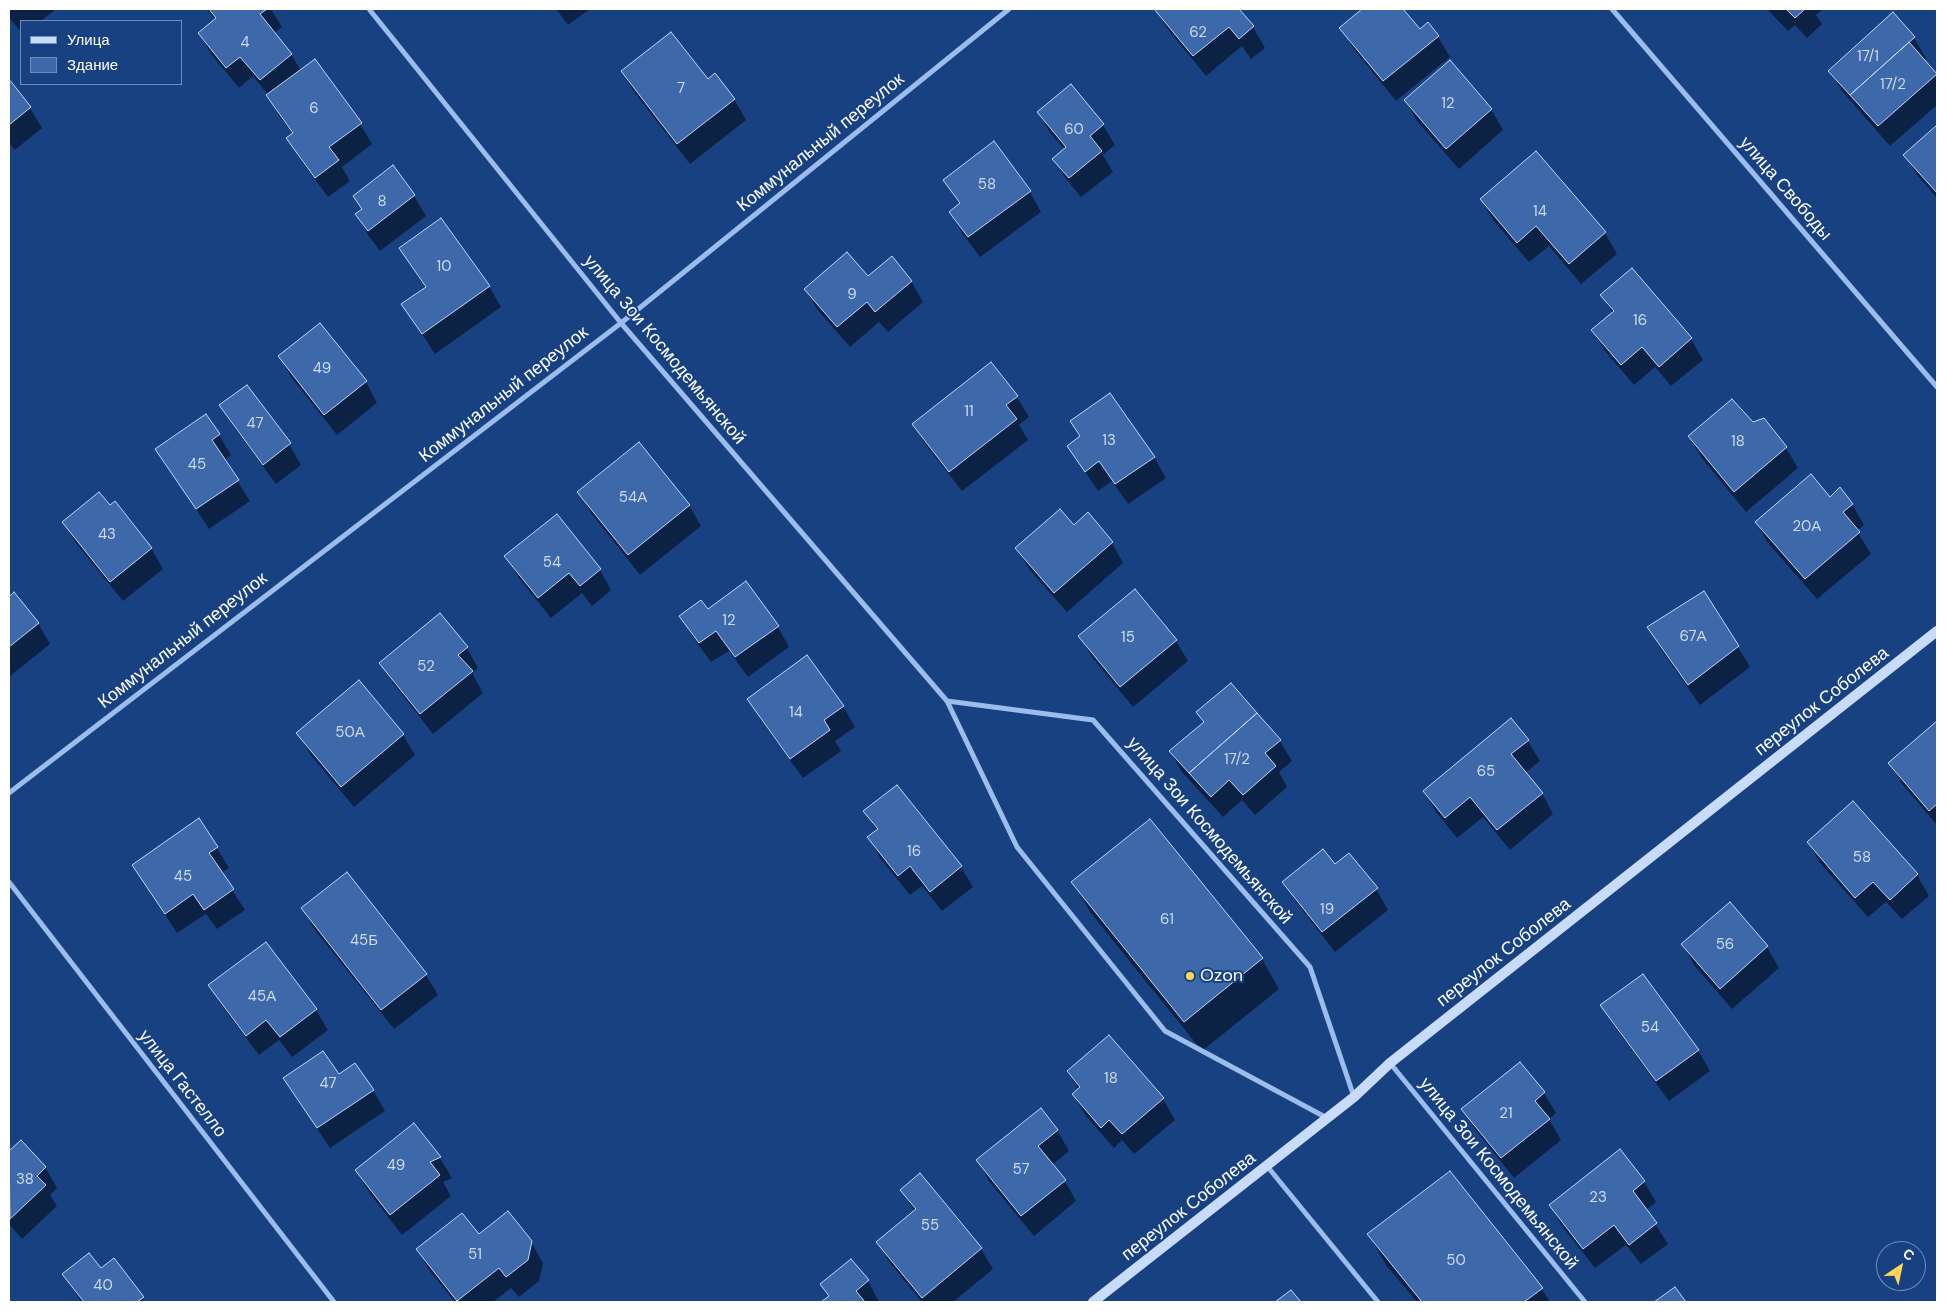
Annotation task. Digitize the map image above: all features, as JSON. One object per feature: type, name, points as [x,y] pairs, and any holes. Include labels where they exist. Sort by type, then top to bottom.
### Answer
[{"type":"main road","name":"переулок Соболева","points":[[1093,1302],[1354,1097],[1390,1063],[1937,632]]},
{"type":"street","name":"улица Зои Космодемьянской","points":[[369,9],[621,323],[947,701],[1016,847],[1165,1032],[1327,1118]]},
{"type":"street","name":"Коммунальный переулок","points":[[9,793],[621,323],[1009,9]]},
{"type":"street","name":"улица Свободы","points":[[1612,9],[1937,386]]},
{"type":"street","name":"улица Зои Космодемьянской","points":[[947,701],[1094,720],[1310,967],[1354,1097]]},
{"type":"street","name":"улица Гастелло","points":[[9,882],[334,1302]]},
{"type":"street","name":"улица Зои Космодемьянской","points":[[1390,1063],[1585,1302]]},
{"type":"street","points":[[1267,1166],[1378,1302]]},
{"type":"building","points":[[209,9],[267,9],[260,14],[292,54],[260,80],[240,57],[226,68],[198,33],[216,18]]},
{"type":"building","points":[[1154,9],[1239,9],[1254,26],[1239,39],[1229,27],[1193,56]]},
{"type":"building","points":[[1362,9],[1403,9],[1420,29],[1428,22],[1439,36],[1383,81],[1339,28]]},
{"type":"building","points":[[1786,9],[1805,9],[1795,18]]},
{"type":"building","points":[[1893,12],[1915,37],[1850,95],[1828,71]]},
{"type":"building","points":[[671,32],[708,79],[715,73],[735,99],[677,144],[621,71]]},
{"type":"building","points":[[1909,42],[1937,74],[1878,126],[1850,95]]},
{"type":"building","points":[[315,59],[362,123],[329,147],[339,160],[315,178],[286,138],[293,133],[266,95]]},
{"type":"building","points":[[1450,60],[1492,109],[1446,149],[1404,100]]},
{"type":"building","points":[[9,79],[31,107],[9,125]]},
{"type":"building","points":[[1071,84],[1104,124],[1090,136],[1102,151],[1069,178],[1052,159],[1066,147],[1037,112]]},
{"type":"building","points":[[1937,125],[1937,193],[1903,155]]},
{"type":"building","points":[[994,141],[1031,191],[968,237],[949,212],[960,203],[943,180]]},
{"type":"building","points":[[1536,151],[1606,232],[1569,264],[1536,226],[1517,243],[1480,199]]},
{"type":"building","points":[[393,165],[415,195],[368,231],[355,214],[362,209],[353,196]]},
{"type":"building","points":[[441,218],[490,286],[422,334],[401,304],[426,287],[399,248]]},
{"type":"building","points":[[847,252],[868,276],[892,256],[912,281],[875,312],[867,302],[837,327],[804,289]]},
{"type":"building","points":[[1632,268],[1692,338],[1659,367],[1642,347],[1621,365],[1591,330],[1614,311],[1600,295]]},
{"type":"building","points":[[320,323],[367,381],[324,415],[278,356]]},
{"type":"building","points":[[991,362],[1018,396],[1006,405],[1017,419],[949,472],[912,424]]},
{"type":"building","points":[[247,385],[291,443],[263,465],[219,405]]},
{"type":"building","points":[[1110,393],[1155,457],[1115,484],[1099,461],[1085,472],[1067,446],[1080,436],[1070,421]]},
{"type":"building","points":[[1732,399],[1753,422],[1764,418],[1787,447],[1734,492],[1688,436]]},
{"type":"building","points":[[206,414],[220,434],[212,440],[239,480],[196,509],[155,449]]},
{"type":"building","points":[[639,442],[690,505],[628,555],[577,492]]},
{"type":"building","points":[[1811,474],[1830,497],[1840,487],[1853,504],[1843,512],[1860,532],[1805,579],[1755,522]]},
{"type":"building","points":[[99,492],[110,505],[115,501],[152,548],[110,582],[62,522]]},
{"type":"building","points":[[1060,509],[1074,525],[1088,512],[1113,542],[1054,593],[1015,548]]},
{"type":"building","points":[[557,514],[601,569],[580,586],[569,573],[538,598],[504,556]]},
{"type":"building","points":[[746,581],[779,626],[735,657],[716,631],[699,643],[679,616],[701,600],[708,609]]},
{"type":"building","points":[[1135,589],[1177,640],[1120,687],[1078,636]]},
{"type":"building","points":[[1704,591],[1739,646],[1688,685],[1647,627]]},
{"type":"building","points":[[14,592],[39,623],[9,647],[9,597]]},
{"type":"building","points":[[440,613],[468,647],[458,655],[473,671],[420,714],[379,663]]},
{"type":"building","points":[[807,655],[844,706],[824,720],[830,730],[790,759],[747,699]]},
{"type":"building","points":[[359,680],[404,734],[341,787],[296,733]]},
{"type":"building","points":[[1231,683],[1257,713],[1189,773],[1169,751],[1204,722],[1196,712]]},
{"type":"building","points":[[1257,713],[1281,740],[1265,753],[1276,766],[1243,795],[1229,780],[1211,797],[1189,773]]},
{"type":"building","points":[[1511,718],[1529,740],[1511,754],[1543,793],[1497,830],[1470,797],[1445,818],[1423,791]]},
{"type":"building","points":[[1937,721],[1937,804],[1929,811],[1888,763]]},
{"type":"building","points":[[897,785],[962,866],[930,892],[910,866],[898,876],[867,837],[878,829],[863,811]]},
{"type":"building","points":[[1853,801],[1918,874],[1890,900],[1873,882],[1855,898],[1807,842]]},
{"type":"building","points":[[199,818],[218,847],[209,853],[234,889],[204,910],[193,894],[165,914],[132,865]]},
{"type":"building","points":[[1150,819],[1263,958],[1184,1022],[1071,882]]},
{"type":"building","points":[[1323,849],[1335,864],[1349,853],[1378,888],[1322,932],[1282,882]]},
{"type":"building","points":[[347,872],[427,974],[381,1010],[301,908]]},
{"type":"building","points":[[1730,902],[1768,946],[1720,989],[1681,944]]},
{"type":"building","points":[[266,942],[317,1009],[280,1037],[266,1020],[246,1036],[208,985]]},
{"type":"building","points":[[1643,974],[1699,1050],[1656,1081],[1600,1005]]},
{"type":"building","points":[[1109,1035],[1164,1098],[1122,1134],[1109,1120],[1101,1128],[1072,1094],[1080,1087],[1067,1071]]},
{"type":"building","points":[[323,1051],[339,1074],[355,1063],[374,1090],[317,1128],[283,1078]]},
{"type":"building","points":[[1520,1062],[1545,1092],[1535,1101],[1550,1119],[1501,1158],[1461,1109]]},
{"type":"building","points":[[1041,1108],[1058,1130],[1038,1146],[1066,1180],[1021,1216],[976,1160]]},
{"type":"building","points":[[414,1123],[441,1157],[430,1162],[440,1175],[390,1215],[355,1170]]},
{"type":"building","points":[[21,1140],[46,1167],[37,1176],[46,1185],[10,1219],[9,1151]]},
{"type":"building","points":[[1620,1149],[1645,1181],[1633,1191],[1657,1223],[1629,1245],[1614,1225],[1583,1249],[1549,1205]]},
{"type":"building","points":[[1450,1171],[1543,1288],[1524,1302],[1422,1302],[1367,1234]]},
{"type":"building","points":[[920,1173],[982,1248],[922,1298],[876,1242],[916,1209],[900,1190]]},
{"type":"building","points":[[508,1211],[532,1241],[528,1260],[506,1277],[499,1268],[457,1301],[416,1249],[462,1213],[479,1234]]},
{"type":"building","points":[[89,1253],[101,1268],[114,1258],[144,1297],[137,1302],[84,1302],[62,1274]]},
{"type":"building","points":[[851,1259],[869,1280],[856,1291],[865,1302],[821,1302],[829,1296],[820,1284]]},
{"type":"building","points":[[1675,1287],[1686,1302],[1654,1302]]},
{"type":"building","points":[[1291,1290],[1301,1302],[1275,1302]]},
{"type":"place","name":"Ozon","points":[[1190,976]]}]
